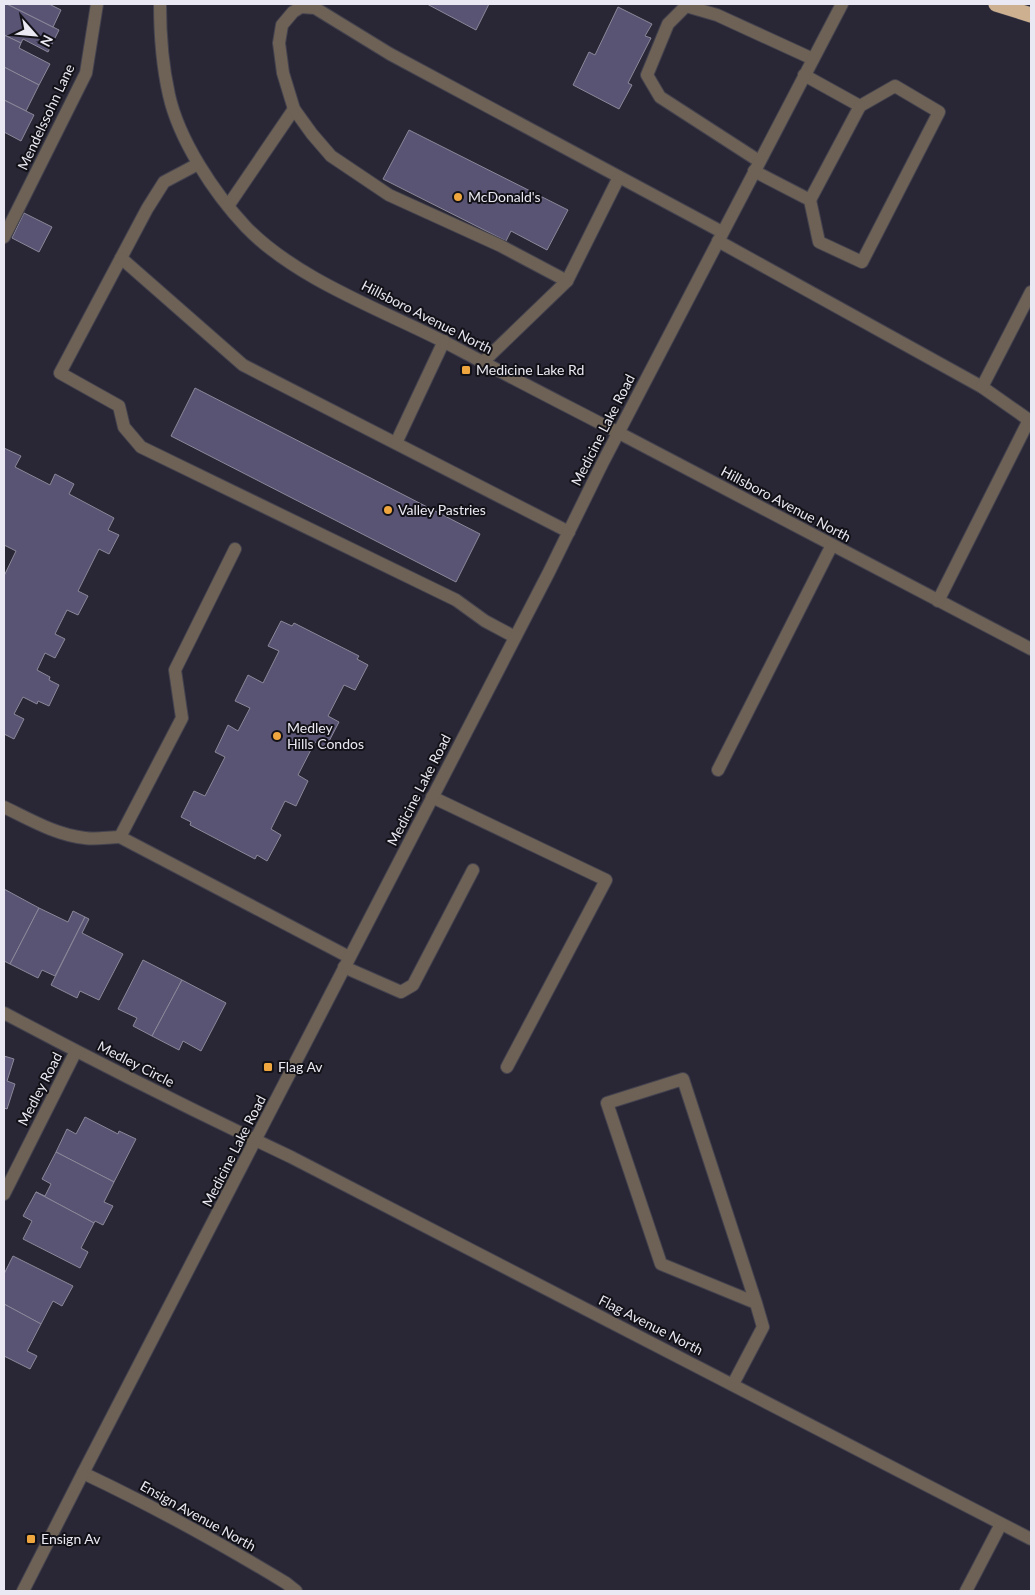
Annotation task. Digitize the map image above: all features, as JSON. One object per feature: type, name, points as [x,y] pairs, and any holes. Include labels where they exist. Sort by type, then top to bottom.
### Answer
[{"type":"highway","points":[[996,4],[1031,15]]},
{"type":"street","name":"Mendelssohn Lane","points":[[4,237],[86,73],[97,4]]},
{"type":"street","name":"Hillsboro Avenue North","points":[[160,4],[160,43],[169,98],[198,164],[228,206],[265,244],[314,276],[444,341],[1031,649]]},
{"type":"street","name":"Medicine Lake Road","points":[[23,1591],[720,237],[842,4]]},
{"type":"street","points":[[810,200],[757,166],[660,97],[647,75],[668,24],[686,6],[718,15],[812,59]]},
{"type":"street","points":[[567,281],[501,246],[390,195],[331,156],[312,134],[294,108],[283,73],[279,42],[282,25],[293,12],[301,8],[315,8],[390,54],[619,177],[982,387],[1030,420],[938,601]]},
{"type":"street","points":[[804,75],[860,106]]},
{"type":"street","points":[[894,86],[939,112],[862,262],[819,242],[810,200],[860,106],[894,86]]},
{"type":"street","points":[[228,206],[294,108]]},
{"type":"street","points":[[198,164],[164,182],[147,209],[60,373],[119,406],[124,427],[141,447],[456,600],[485,621],[515,636]]},
{"type":"street","points":[[482,362],[567,281],[619,177]]},
{"type":"street","points":[[121,258],[243,365],[569,532]]},
{"type":"street","points":[[982,387],[1031,292]]},
{"type":"street","points":[[396,443],[444,341]]},
{"type":"street","points":[[718,770],[832,545]]},
{"type":"street","points":[[120,837],[182,718],[175,670],[234,550]]},
{"type":"street","points":[[432,797],[606,880],[507,1068]]},
{"type":"street","points":[[4,807],[42,826],[68,835],[86,839],[120,837],[400,992],[413,985],[473,870]]},
{"type":"street","name":"Medley Circle","points":[[4,1013],[76,1051],[256,1140]]},
{"type":"street","name":"Medley Road","points":[[4,1194],[76,1051]]},
{"type":"street","points":[[733,1384],[763,1327],[756,1303],[683,1079],[607,1103],[662,1264],[756,1303]]},
{"type":"street","name":"Flag Avenue North","points":[[256,1140],[733,1384],[1031,1540]]},
{"type":"street","name":"Ensign Avenue North","points":[[83,1474],[215,1540],[296,1591]]},
{"type":"street","points":[[966,1591],[1001,1524]]},
{"type":"building","points":[[4,4],[59,30],[48,52],[23,39],[21,43],[4,35]]},
{"type":"building","points":[[7,4],[49,4],[61,10],[53,27]]},
{"type":"building","points":[[427,4],[489,4],[476,30]]},
{"type":"building","points":[[618,7],[652,24],[645,36],[651,38],[628,83],[632,85],[619,109],[573,85],[589,52],[595,55]]},
{"type":"building","points":[[4,35],[21,43],[19,48],[50,64],[39,85],[4,67]]},
{"type":"building","points":[[4,67],[39,85],[26,111],[4,100]]},
{"type":"building","points":[[4,100],[34,115],[21,141],[4,132]]},
{"type":"building","points":[[409,130],[568,210],[547,250],[511,231],[506,241],[383,179]]},
{"type":"building","points":[[24,213],[52,227],[39,252],[12,238]]},
{"type":"building","points":[[195,388],[480,534],[456,582],[171,436]]},
{"type":"building","points":[[4,448],[21,456],[15,467],[50,485],[55,474],[74,484],[69,494],[114,518],[108,530],[119,535],[109,554],[99,549],[78,591],[88,596],[78,615],[67,610],[55,634],[65,639],[55,658],[45,653],[37,670],[50,677],[49,680],[59,685],[49,706],[38,701],[37,704],[23,697],[14,714],[24,719],[14,739],[4,734],[4,576],[16,551],[4,545]]},
{"type":"building","name":"Medley Hills Condos","points":[[281,621],[292,626],[294,623],[359,656],[357,659],[368,665],[355,690],[344,685],[328,716],[339,722],[326,747],[315,742],[298,775],[308,781],[296,806],[285,801],[271,829],[281,835],[267,861],[257,855],[255,859],[190,825],[191,822],[181,817],[194,791],[205,796],[225,757],[215,752],[228,725],[238,731],[250,708],[235,701],[248,675],[263,683],[279,651],[268,646]]},
{"type":"building","points":[[4,889],[39,908],[10,964],[4,961]]},
{"type":"building","points":[[39,908],[68,922],[73,911],[85,917],[55,976],[42,970],[38,978],[10,964]]},
{"type":"building","points":[[85,917],[89,919],[82,933],[123,954],[99,1000],[80,991],[77,998],[51,985]]},
{"type":"building","points":[[143,960],[182,980],[152,1036],[133,1026],[137,1018],[118,1009]]},
{"type":"building","points":[[182,980],[226,1003],[201,1051],[183,1041],[179,1050],[152,1036]]},
{"type":"building","points":[[4,1056],[14,1059],[7,1081],[15,1084],[7,1109],[4,1108]]},
{"type":"building","points":[[85,1117],[118,1134],[119,1131],[136,1139],[114,1182],[56,1152],[67,1129],[76,1134]]},
{"type":"building","points":[[56,1152],[114,1182],[104,1202],[113,1206],[103,1225],[95,1221],[94,1223],[36,1192],[45,1196],[51,1184],[42,1179]]},
{"type":"building","points":[[36,1192],[94,1223],[81,1248],[88,1252],[80,1268],[23,1239],[32,1221],[23,1216]]},
{"type":"building","points":[[13,1256],[73,1286],[62,1306],[53,1301],[41,1324],[4,1304],[4,1274]]},
{"type":"building","points":[[4,1304],[41,1324],[27,1351],[37,1356],[30,1369],[4,1356]]},
{"type":"place","name":"McDonald's","points":[[458,197]]},
{"type":"place","name":"Medicine Lake Rd","points":[[466,370]]},
{"type":"place","name":"Valley Pastries","points":[[388,510]]},
{"type":"place","name":"Medley Hills Condos","points":[[277,736]]},
{"type":"place","name":"Flag Av","points":[[268,1067]]},
{"type":"place","name":"Ensign Av","points":[[31,1539]]}]
